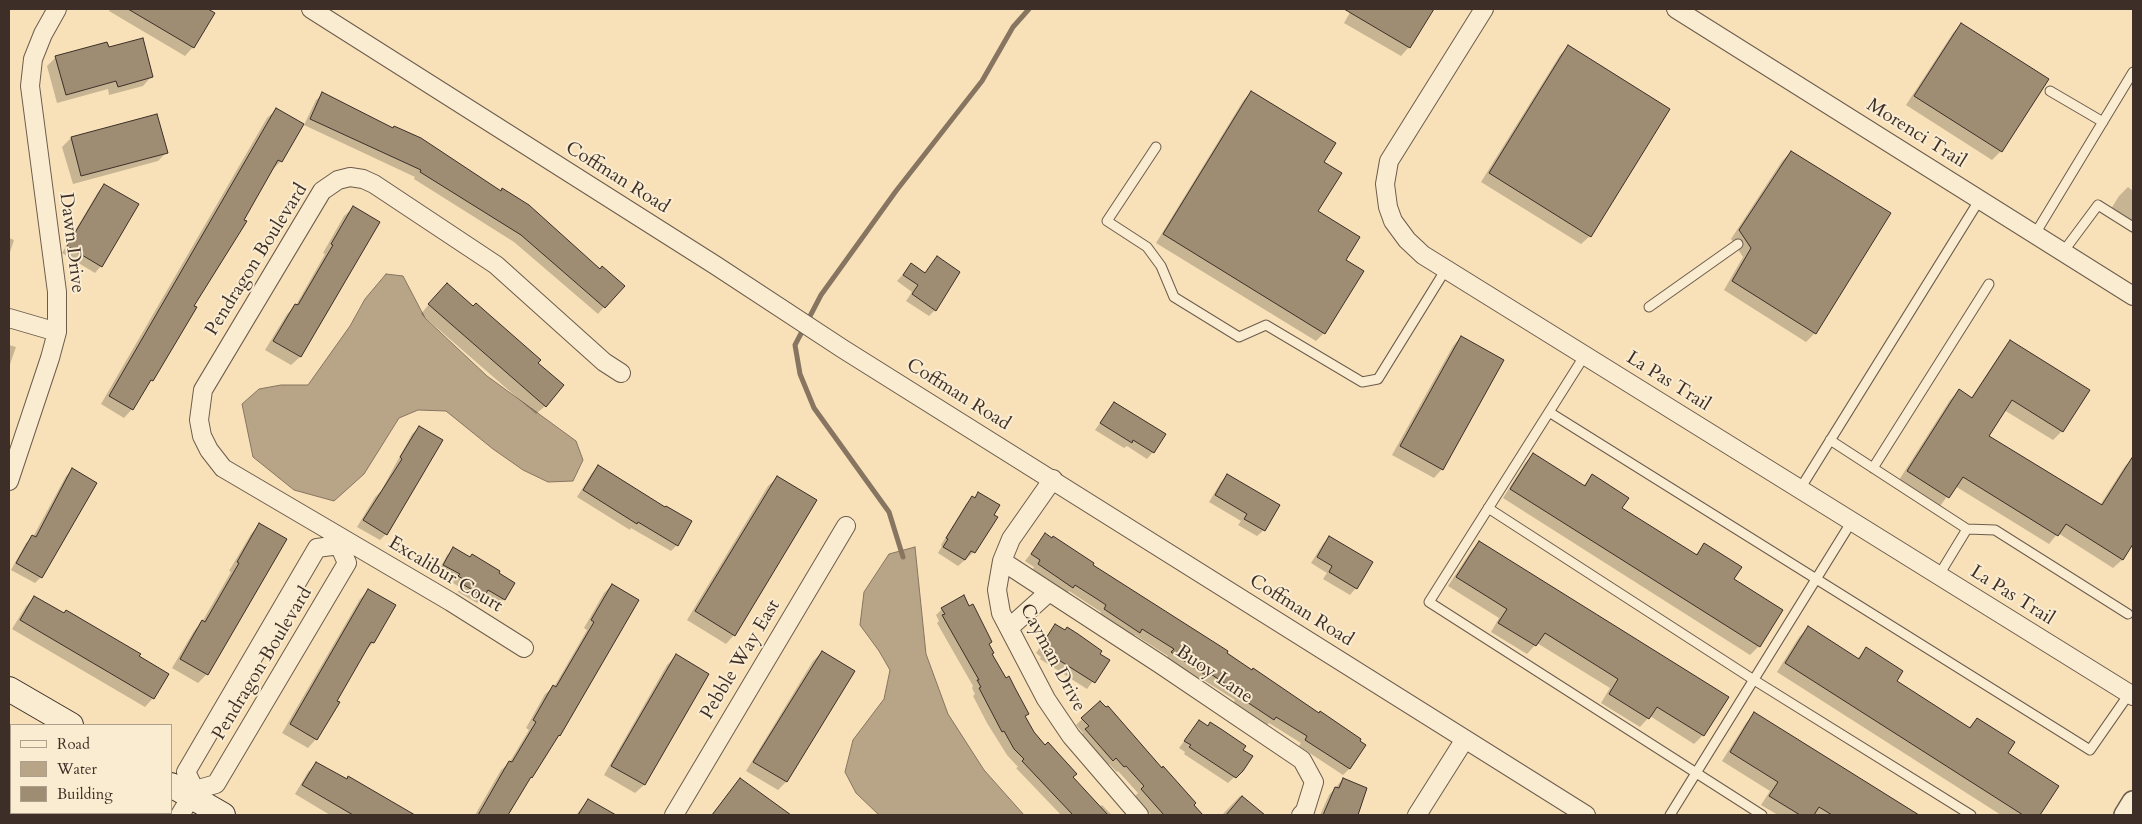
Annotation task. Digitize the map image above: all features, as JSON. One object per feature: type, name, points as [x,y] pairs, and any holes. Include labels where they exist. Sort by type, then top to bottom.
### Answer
[{"type":"main road","points":[[9,689],[68,724]]},
{"type":"main road","points":[[184,797],[223,815]]},
{"type":"street","name":"Dawn Drive","points":[[9,481],[57,332],[57,292],[30,86],[33,59],[43,34],[57,9]]},
{"type":"street","name":"Coffman Road","points":[[311,9],[843,349],[1586,815]]},
{"type":"street","name":"La Pas Trail","points":[[1484,9],[1389,161],[1385,177],[1388,207],[1397,228],[1417,250],[2131,695]]},
{"type":"street","name":"Morenci Trail","points":[[1676,9],[2133,296]]},
{"type":"street","name":"Pendragon Boulevard","points":[[341,542],[316,548],[186,772],[184,797],[216,784],[347,563],[341,542],[223,468],[205,443],[199,420],[201,397],[206,383],[322,191],[338,180],[350,177],[369,181],[496,265],[604,362],[621,373]]},
{"type":"street","points":[[9,318],[57,332]]},
{"type":"street","name":"Cayman Drive","points":[[1053,479],[1011,539],[1002,561],[997,590],[1002,613],[1046,698],[1071,736],[1140,815]]},
{"type":"street","name":"Pebble Way East","points":[[674,815],[846,526]]},
{"type":"street","name":"Excalibur Court","points":[[341,542],[451,602],[524,648]]},
{"type":"street","name":"Buoy Lane","points":[[1002,561],[1302,760],[1314,782],[1305,811],[1301,815]]},
{"type":"street","points":[[1009,628],[1049,592]]},
{"type":"street","points":[[1417,815],[1465,739]]},
{"type":"street","points":[[2125,815],[2133,802]]},
{"type":"lane","points":[[2035,234],[2133,72]]},
{"type":"lane","points":[[2050,91],[2103,122]]},
{"type":"lane","points":[[1156,147],[1107,221],[1147,246],[1161,266],[1174,297],[1239,338],[1266,325],[1362,382],[1378,379],[1446,269]]},
{"type":"lane","points":[[1800,489],[1980,199]]},
{"type":"lane","points":[[2063,252],[2098,205],[2133,227]]},
{"type":"lane","points":[[1649,307],[1738,244]]},
{"type":"lane","points":[[1873,468],[1989,284]]},
{"type":"lane","points":[[1585,355],[1428,602],[1762,815]]},
{"type":"lane","points":[[1549,412],[2090,750],[2131,695]]},
{"type":"lane","points":[[1830,440],[1967,529],[1995,530],[2128,614]]},
{"type":"lane","points":[[1488,508],[1754,680],[1971,815]]},
{"type":"lane","points":[[1670,815],[1852,521]]},
{"type":"lane","points":[[1938,575],[1967,529]]},
{"type":"water","points":[[386,274],[403,276],[425,318],[487,376],[576,441],[583,460],[573,481],[548,482],[523,470],[493,449],[446,411],[418,410],[399,418],[364,474],[334,501],[294,490],[253,457],[242,404],[259,389],[281,385],[308,385],[350,326],[365,299]]},
{"type":"water","points":[[915,547],[926,654],[948,714],[984,770],[1024,815],[879,815],[856,793],[845,772],[853,740],[884,699],[890,670],[860,625],[864,592],[889,554]]},
{"type":"building","points":[[128,9],[208,9],[215,13],[194,48]]},
{"type":"building","points":[[1344,9],[1434,9],[1410,48]]},
{"type":"building","points":[[1961,23],[2049,79],[2002,152],[1914,96]]},
{"type":"building","points":[[143,38],[153,77],[118,87],[116,81],[66,95],[55,56],[107,42],[109,47]]},
{"type":"building","points":[[1568,45],[1670,109],[1591,237],[1489,173]]},
{"type":"building","points":[[1251,91],[1336,143],[1324,162],[1342,173],[1318,211],[1360,237],[1346,260],[1364,271],[1325,334],[1163,234]]},
{"type":"building","points":[[322,92],[393,128],[394,126],[421,138],[501,191],[502,188],[529,205],[600,269],[602,266],[625,286],[605,308],[521,235],[420,172],[421,170],[310,119]]},
{"type":"building","points":[[276,108],[304,124],[282,162],[278,160],[244,220],[247,221],[194,306],[197,307],[153,381],[151,380],[133,410],[109,396]]},
{"type":"building","points":[[157,114],[168,153],[81,176],[71,137]]},
{"type":"building","points":[[1791,151],[1891,213],[1816,334],[1732,281],[1751,248],[1739,230]]},
{"type":"building","points":[[104,184],[139,204],[102,267],[67,246]]},
{"type":"building","points":[[353,206],[380,222],[301,357],[273,341],[295,304],[298,305]]},
{"type":"building","points":[[937,256],[960,272],[936,311],[912,294],[918,285],[903,275],[911,263],[925,273]]},
{"type":"building","points":[[447,283],[473,306],[476,303],[541,360],[538,363],[564,385],[546,407],[428,304]]},
{"type":"building","points":[[1461,336],[1504,360],[1443,470],[1400,446]]},
{"type":"building","points":[[2010,340],[2090,390],[2063,432],[2012,400],[1989,436],[2102,505],[2133,456],[2133,544],[2123,560],[2066,524],[2058,536],[1963,477],[1949,498],[1907,471],[1959,389],[1972,398]]},
{"type":"building","points":[[1114,402],[1166,434],[1154,453],[1133,440],[1132,443],[1100,423]]},
{"type":"building","points":[[419,426],[443,440],[387,535],[363,520],[402,459],[400,457]]},
{"type":"building","points":[[1533,453],[1585,486],[1592,474],[1629,498],[1622,508],[1697,555],[1704,543],[1742,567],[1734,579],[1783,610],[1760,647],[1510,489]]},
{"type":"building","points":[[598,465],[665,507],[692,521],[678,546],[638,522],[637,524],[583,490]]},
{"type":"building","points":[[72,468],[97,483],[42,578],[16,563],[32,535],[36,537]]},
{"type":"building","points":[[1227,474],[1280,505],[1265,531],[1244,519],[1247,514],[1215,495]]},
{"type":"building","points":[[777,476],[817,500],[735,636],[695,611]]},
{"type":"building","points":[[978,492],[1000,505],[994,515],[998,517],[975,553],[971,551],[965,560],[943,547],[948,539],[946,538],[972,496],[975,498]]},
{"type":"building","points":[[259,523],[287,539],[208,675],[180,659],[202,620],[205,622],[239,563],[237,562]]},
{"type":"building","points":[[1045,533],[1052,538],[1053,536],[1094,563],[1093,565],[1228,651],[1227,653],[1252,670],[1253,668],[1361,739],[1360,741],[1366,745],[1350,769],[1305,740],[1307,736],[1276,717],[1274,720],[1238,696],[1240,693],[1209,673],[1207,676],[1171,652],[1174,649],[1142,629],[1140,633],[1104,609],[1106,605],[1075,585],[1073,588],[1038,564],[1040,560],[1031,554]]},
{"type":"building","points":[[1329,536],[1373,562],[1357,589],[1329,572],[1332,566],[1317,557]]},
{"type":"building","points":[[1479,541],[1729,697],[1704,736],[1657,707],[1649,719],[1609,694],[1618,679],[1545,633],[1536,646],[1498,623],[1507,609],[1456,577]]},
{"type":"building","points":[[453,547],[470,557],[472,554],[500,571],[499,573],[515,583],[505,600],[488,590],[484,597],[464,585],[466,581],[458,576],[460,574],[443,565]]},
{"type":"building","points":[[612,584],[639,600],[560,736],[531,777],[508,815],[478,815],[509,761],[512,762],[536,722],[533,720],[553,685],[556,687],[594,622],[591,620]]},
{"type":"building","points":[[368,589],[396,605],[374,643],[371,642],[337,701],[340,702],[317,740],[290,724]]},
{"type":"building","points":[[964,595],[969,606],[973,604],[992,642],[989,644],[994,653],[992,654],[1006,678],[1009,676],[1029,714],[1025,716],[1034,732],[1045,745],[1048,742],[1077,774],[1073,777],[1108,815],[1073,815],[1022,761],[1024,759],[1014,749],[1004,731],[1002,732],[979,688],[981,687],[977,680],[979,680],[942,615],[945,614],[941,608]]},
{"type":"building","points":[[34,596],[64,613],[66,610],[141,654],[139,656],[169,674],[154,699],[20,620]]},
{"type":"building","points":[[1055,624],[1065,630],[1067,627],[1078,634],[1102,651],[1100,654],[1110,660],[1095,683],[1046,652],[1047,650],[1041,646]]},
{"type":"building","points":[[1808,626],[1859,659],[1866,647],[1903,671],[1897,681],[1970,728],[1977,718],[2015,742],[2008,753],[2059,786],[2040,815],[2023,815],[1785,663]]},
{"type":"building","points":[[822,651],[855,671],[787,782],[753,762]]},
{"type":"building","points":[[676,654],[709,674],[645,785],[611,766]]},
{"type":"building","points":[[1100,701],[1106,707],[1108,706],[1162,768],[1163,766],[1196,803],[1194,805],[1203,815],[1164,815],[1141,789],[1144,786],[1126,766],[1124,767],[1116,758],[1113,761],[1085,729],[1089,726],[1081,718]]},
{"type":"building","points":[[1754,712],[1919,815],[1832,815],[1819,807],[1814,815],[1800,815],[1769,796],[1778,782],[1730,752]]},
{"type":"building","points":[[1199,720],[1208,726],[1210,722],[1221,729],[1246,746],[1243,750],[1253,756],[1236,778],[1189,747],[1191,745],[1184,741]]},
{"type":"building","points":[[316,762],[347,779],[348,776],[415,815],[353,815],[302,785]]},
{"type":"building","points":[[740,778],[791,815],[712,815]]},
{"type":"building","points":[[1343,778],[1367,788],[1358,815],[1323,815],[1335,787],[1339,788]]},
{"type":"building","points":[[1242,796],[1265,815],[1226,815]]},
{"type":"building","points":[[588,799],[616,815],[578,815]]},
{"type":"waterway","points":[[903,557],[889,512],[814,408],[800,374],[795,345],[821,295],[896,191],[982,81],[1013,27],[1029,9]]}]
